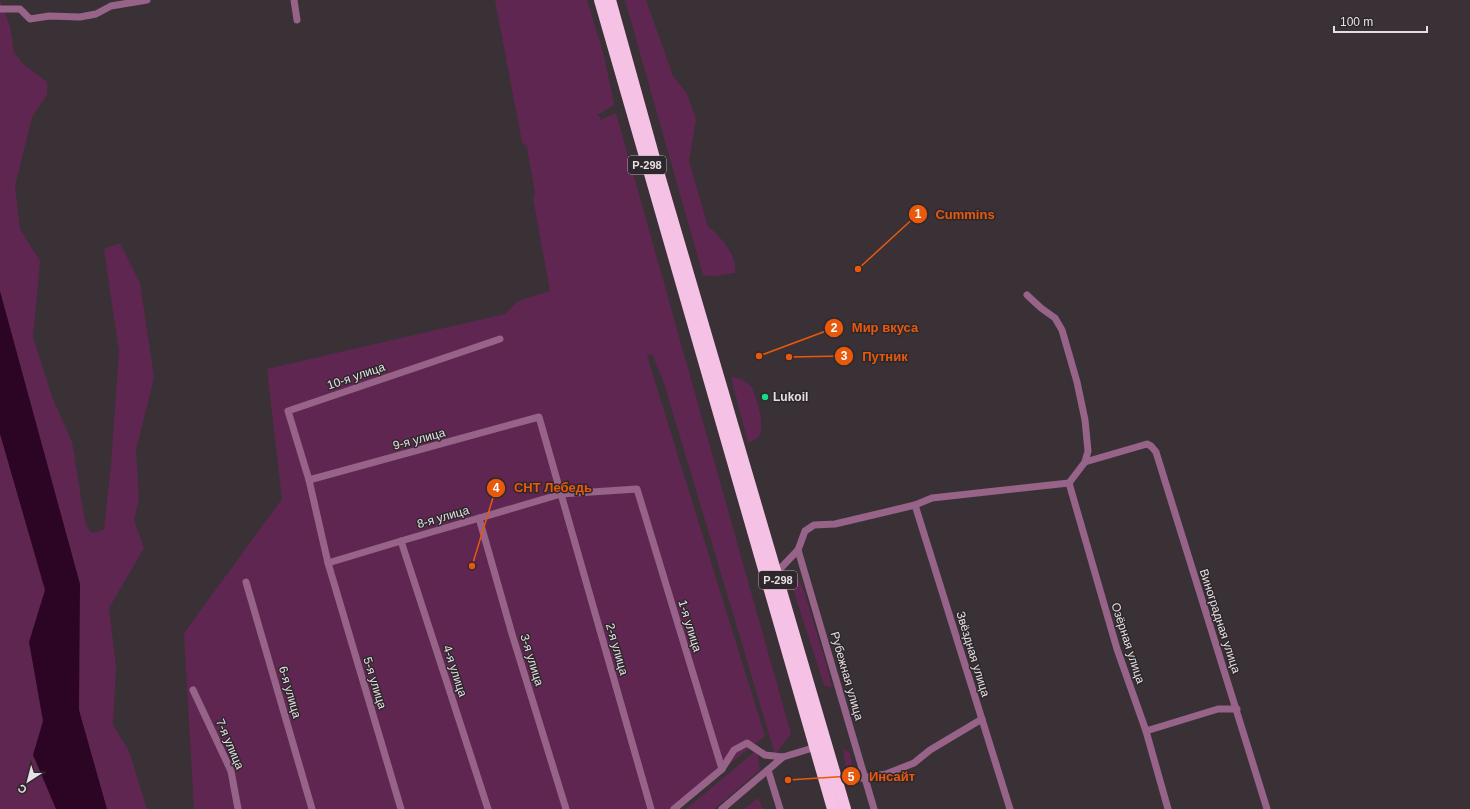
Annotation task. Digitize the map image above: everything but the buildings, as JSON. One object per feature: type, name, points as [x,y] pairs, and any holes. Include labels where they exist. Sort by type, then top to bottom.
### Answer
[{"type":"highway","name":"Р-298","points":[[600,0],[833,809]]},
{"type":"highway","name":"Р-298","points":[[610,0],[845,809]]},
{"type":"highway","points":[[675,260],[676,257],[678,258],[697,319],[705,330]]},
{"type":"highway","points":[[712,386],[718,401],[734,456],[738,460],[742,457]]},
{"type":"street","points":[[0,9],[20,9],[30,19],[49,16],[80,17],[96,14],[111,6],[147,0]]},
{"type":"street","points":[[294,0],[297,20]]},
{"type":"street","points":[[776,573],[798,550],[805,531],[814,525],[835,524],[915,505],[932,498],[1069,483],[1085,462],[1088,451],[1084,412],[1062,330],[1055,318],[1027,295]]},
{"type":"street","name":"10-я улица","points":[[309,480],[288,411],[500,339]]},
{"type":"street","name":"9-я улица","points":[[309,480],[539,417],[561,494]]},
{"type":"street","name":"Виноградная улица","points":[[1085,462],[1146,444],[1151,446],[1156,452],[1267,809]]},
{"type":"street","points":[[309,480],[328,564]]},
{"type":"street","name":"Озёрная улица","points":[[1069,483],[1117,649],[1146,731],[1168,809]]},
{"type":"street","name":"8-я улица","points":[[328,564],[561,494],[637,489]]},
{"type":"street","name":"1-я улица","points":[[637,489],[722,769]]},
{"type":"street","name":"2-я улица","points":[[561,494],[652,809]]},
{"type":"street","name":"Звёздная улица","points":[[915,505],[1010,809]]},
{"type":"street","name":"3-я улица","points":[[479,518],[512,634],[566,809]]},
{"type":"street","name":"4-я улица","points":[[401,541],[488,809]]},
{"type":"street","name":"Рубежная улица","points":[[798,550],[874,809]]},
{"type":"street","name":"5-я улица","points":[[328,564],[401,809]]},
{"type":"street","name":"6-я улица","points":[[246,582],[312,809]]},
{"type":"street","name":"7-я улица","points":[[193,690],[231,771],[238,809]]},
{"type":"street","points":[[1146,731],[1218,709],[1237,709]]},
{"type":"street","points":[[837,782],[886,774],[914,763],[930,750],[982,719]]},
{"type":"street","points":[[674,809],[722,769],[734,750],[747,743],[765,756],[783,757],[816,747]]},
{"type":"street","points":[[722,809],[783,757]]},
{"type":"street","points":[[768,770],[780,809]]},
{"type":"shaded area","points":[[0,0],[10,26],[14,52],[22,63],[47,82],[47,95],[32,117],[15,186],[20,229],[40,261],[33,337],[52,397],[72,442],[85,522],[91,533],[104,530],[111,464],[119,351],[104,249],[120,243],[140,283],[154,378],[136,450],[139,499],[134,520],[144,548],[109,608],[116,667],[113,725],[129,751],[147,809],[0,809]]},
{"type":"shaded area","points":[[495,0],[587,0],[604,56],[614,105],[597,115],[600,117],[600,120],[616,113],[791,734],[775,754],[664,383],[652,354],[647,356],[765,736],[672,809],[194,809],[184,633],[282,499],[267,369],[505,314],[518,301],[550,291],[533,198],[535,193],[527,147],[522,142]]},
{"type":"shaded area","points":[[625,0],[646,0],[673,76],[687,94],[696,120],[689,161],[708,227],[712,229],[730,251],[734,260],[735,273],[715,276],[703,275]]},
{"type":"shaded area","points":[[0,291],[80,584],[79,710],[107,809],[56,809],[33,755],[43,721],[29,642],[45,590],[0,434]]},
{"type":"shaded area","points":[[731,377],[743,380],[752,388],[758,404],[761,417],[760,434],[757,439],[748,443]]},
{"type":"shaded area","points":[[795,574],[803,588],[832,688],[824,685],[789,576]]},
{"type":"shaded area","points":[[843,749],[850,753],[852,763],[847,774]]},
{"type":"shaded area","points":[[757,750],[760,770],[714,809],[686,809]]},
{"type":"shaded area","points":[[758,798],[763,809],[744,809]]},
{"type":"place","name":"Cummins","points":[[858,269]]},
{"type":"place","name":"Мир вкуса","points":[[759,356]]},
{"type":"place","name":"Путник","points":[[789,357]]},
{"type":"place","name":"Lukoil","points":[[765,397]]},
{"type":"place","name":"СНТ Лебедь","points":[[472,566]]},
{"type":"place","name":"Инсайт","points":[[788,780]]}]
